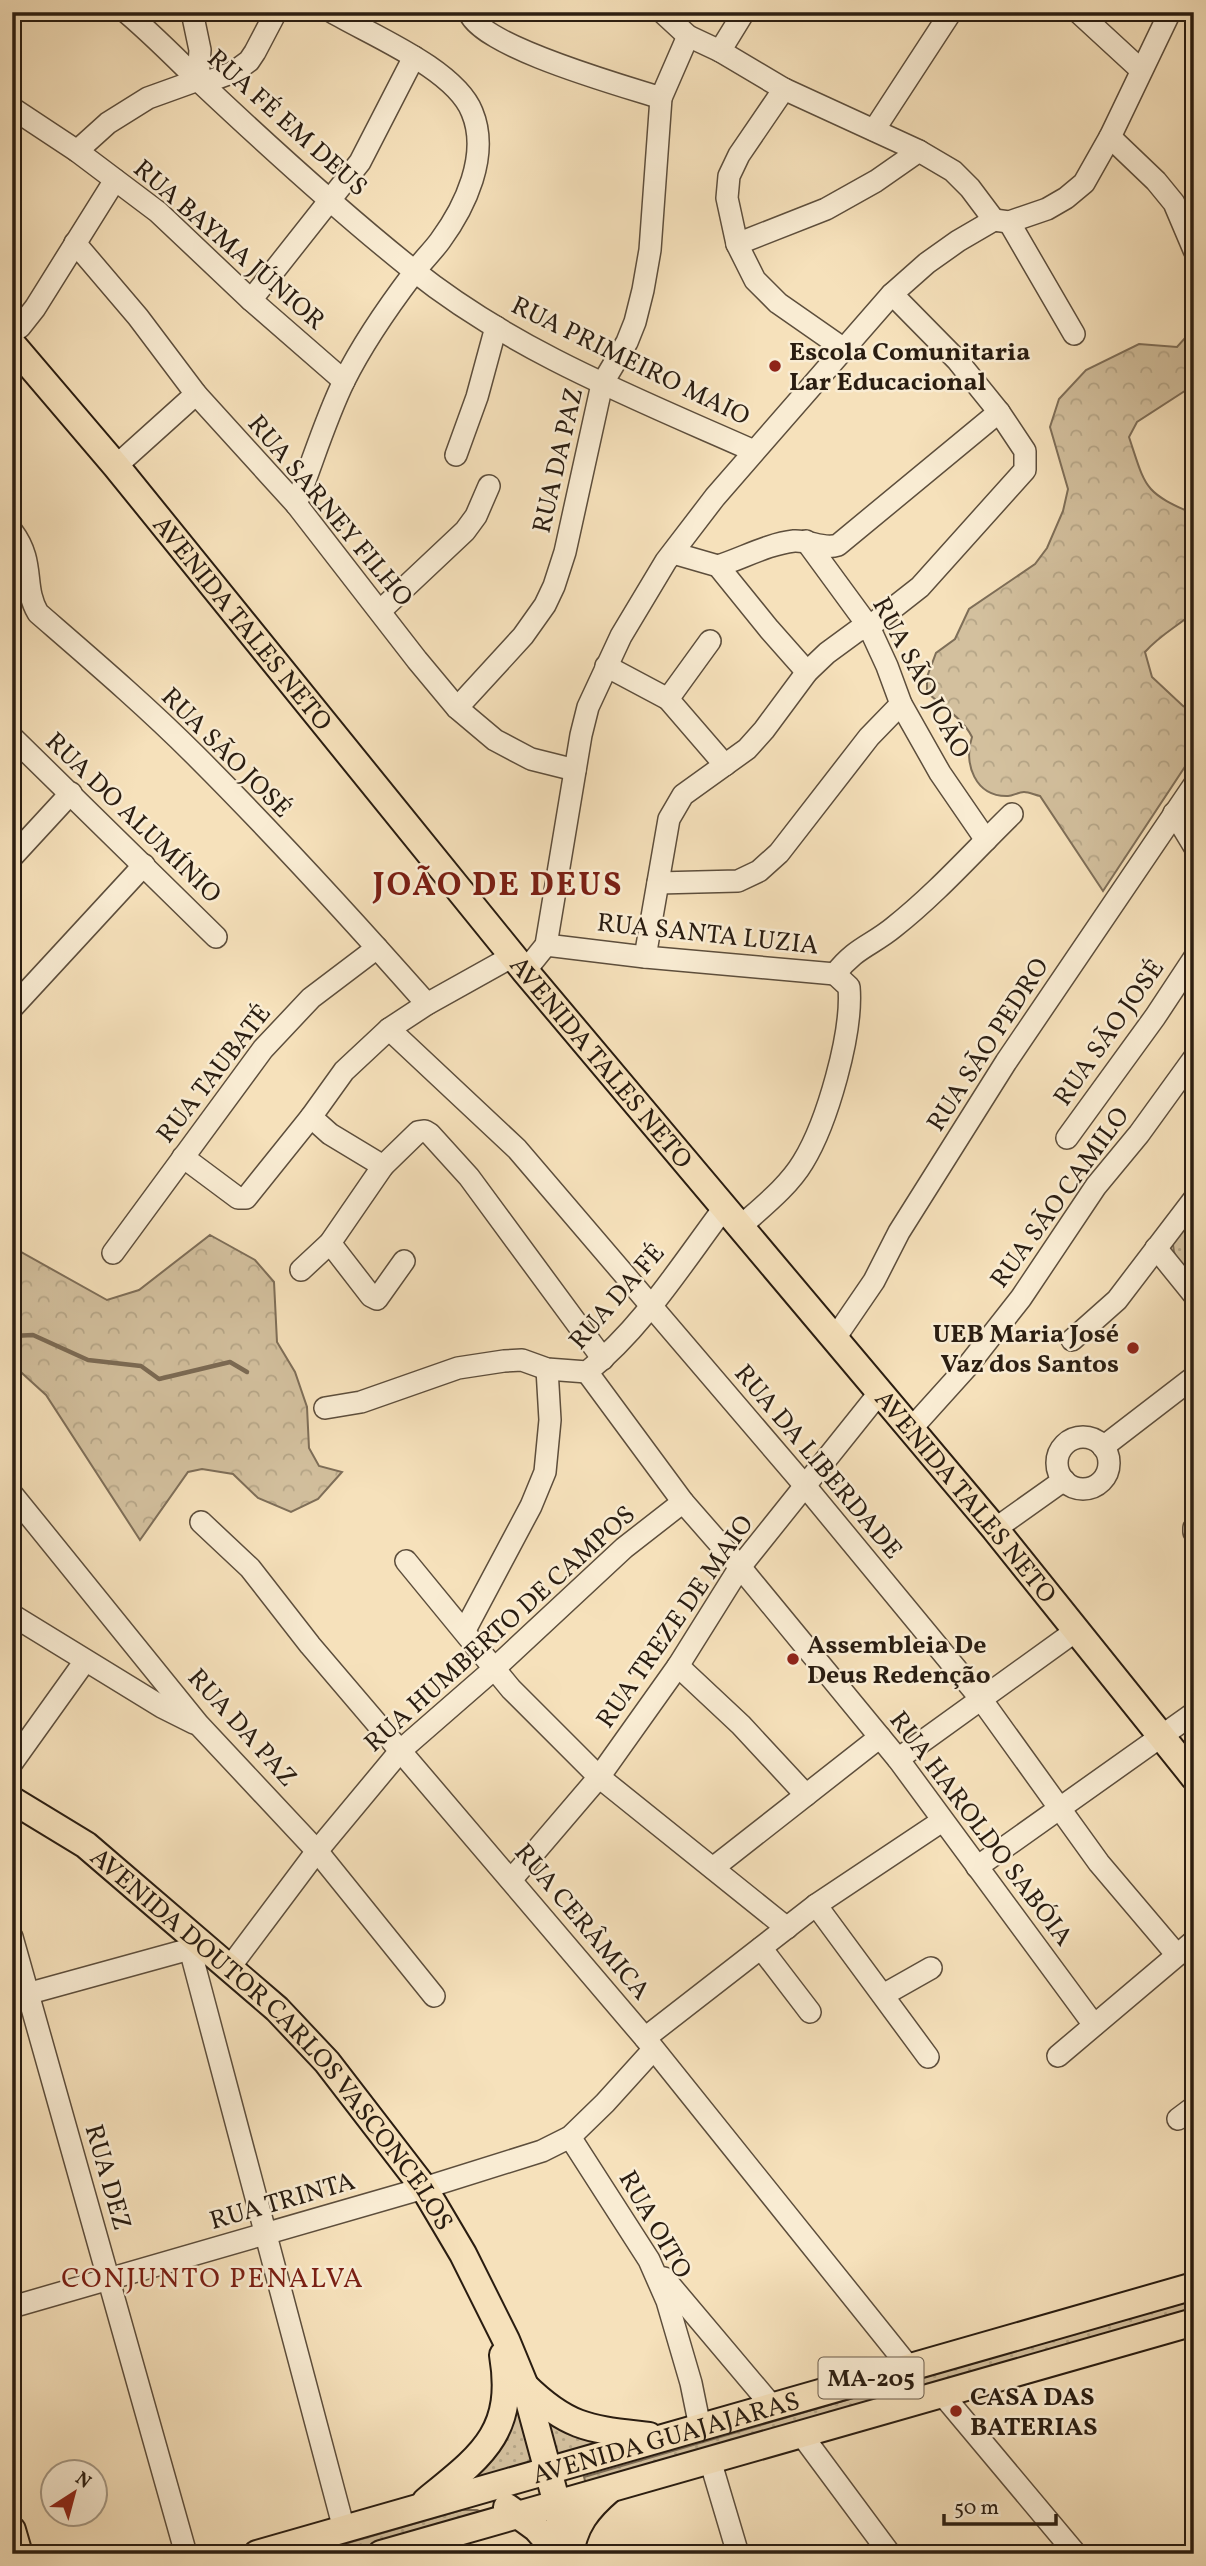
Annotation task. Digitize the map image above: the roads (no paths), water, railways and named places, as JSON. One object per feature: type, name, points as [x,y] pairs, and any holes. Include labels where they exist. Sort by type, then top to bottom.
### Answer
[{"type":"main road","name":"AVENIDA TALES NETO","points":[[12,344],[116,466],[519,964],[995,1529],[1194,1777]]},
{"type":"main road","name":"AVENIDA DOUTOR CARLOS VASCONCELOS","points":[[12,1800],[86,1845],[194,1944],[230,1967],[277,2009],[327,2062],[424,2188],[463,2254],[525,2386],[568,2554]]},
{"type":"main road","name":"AVENIDA GUAJAJARAS","points":[[257,2554],[1194,2286]]},
{"type":"main road","name":"AVENIDA DOUTOR CARLOS VASCONCELOS","points":[[418,2508],[477,2457],[498,2427],[504,2413],[506,2376],[493,2313]]},
{"type":"main road","name":"AVENIDA GUAJAJARAS","points":[[381,2554],[1194,2322]]},
{"type":"main road","points":[[525,2386],[554,2412],[574,2423],[662,2437]]},
{"type":"main road","points":[[568,2554],[581,2520],[611,2489]]},
{"type":"main road","points":[[474,2492],[520,2515],[549,2541],[559,2554]]},
{"type":"main road","points":[[12,2530],[19,2554]]},
{"type":"street","name":"RUA FÉ EM DEUS","points":[[126,12],[157,37],[198,80],[414,272]]},
{"type":"street","points":[[192,12],[200,50],[198,80]]},
{"type":"street","points":[[77,151],[108,123],[148,97],[198,80],[222,78],[249,61],[276,12]]},
{"type":"street","points":[[296,504],[344,381],[374,329],[414,272],[441,240],[472,184],[477,145],[472,111],[462,96],[434,70],[332,12]]},
{"type":"street","points":[[469,12],[471,17],[494,37],[580,73],[661,97]]},
{"type":"street","points":[[662,12],[688,36],[720,51],[783,89],[919,150],[953,171],[1001,221],[1074,334]]},
{"type":"street","points":[[720,51],[744,12]]},
{"type":"street","points":[[874,130],[951,12]]},
{"type":"street","points":[[1077,12],[1141,70]]},
{"type":"street","points":[[183,1157],[228,1191],[243,1199],[250,1195],[312,1117],[344,1071],[389,1030],[426,1004],[519,964],[546,945],[588,707],[627,625],[673,553],[754,451],[892,294],[958,241],[1001,221],[1047,209],[1084,183],[1110,137],[1170,12]]},
{"type":"street","name":"RUA DA PAZ","points":[[457,708],[523,636],[545,605],[554,586],[565,552],[602,384],[635,322],[643,290],[650,250],[661,97],[688,36]]},
{"type":"street","points":[[250,300],[360,162],[414,57]]},
{"type":"street","points":[[783,89],[739,155],[729,176],[727,198],[737,244],[755,280],[770,295],[844,349]]},
{"type":"street","name":"RUA BAYMA JÚNIOR","points":[[12,108],[77,151],[158,212],[250,300],[344,381]]},
{"type":"street","points":[[1110,137],[1156,181],[1174,204],[1194,250]]},
{"type":"street","points":[[737,244],[826,209],[876,181],[919,150]]},
{"type":"street","points":[[12,332],[20,327],[35,308],[115,180]]},
{"type":"street","name":"RUA SARNEY FILHO","points":[[75,243],[138,317],[196,394],[296,504],[457,708],[495,740],[531,759],[575,769]]},
{"type":"street","name":"RUA PRIMEIRO MAIO","points":[[414,272],[496,327],[602,384],[754,451]]},
{"type":"street","points":[[645,957],[669,818],[683,795],[747,749],[807,672],[844,640],[869,627],[920,587],[1025,470],[1025,451],[999,412],[957,360],[892,294]]},
{"type":"street","points":[[456,455],[477,397],[496,327]]},
{"type":"street","points":[[116,466],[196,394]]},
{"type":"street","points":[[718,566],[775,545],[806,541],[830,548],[838,545],[999,412]]},
{"type":"street","points":[[380,611],[465,531],[476,516],[489,486]]},
{"type":"street","name":"RUA SÃO JOSÉ","points":[[12,531],[25,550],[32,597],[38,613],[119,683],[195,755],[377,948],[426,1004]]},
{"type":"street","name":"RUA SÃO JOÃO","points":[[806,541],[869,627],[901,704],[940,773],[986,840]]},
{"type":"street","points":[[673,553],[718,566],[807,672]]},
{"type":"street","points":[[668,699],[710,641]]},
{"type":"street","points":[[606,666],[668,699],[725,765]]},
{"type":"street","points":[[658,883],[738,881],[759,871],[779,853],[869,737],[901,704]]},
{"type":"street","name":"RUA DO ALUMÍNIO","points":[[12,737],[216,937]]},
{"type":"street","name":"RUA SÃO PEDRO","points":[[835,1339],[874,1281],[899,1232],[1006,1062],[1194,785]]},
{"type":"street","points":[[12,857],[71,793]]},
{"type":"street","points":[[1174,813],[1194,846]]},
{"type":"street","name":"RUA SANTA LUZIA","points":[[546,945],[835,974],[860,948],[893,929],[1012,814]]},
{"type":"street","points":[[12,1008],[144,865]]},
{"type":"street","name":"RUA TAUBATÉ","points":[[113,1253],[263,1049],[311,998],[377,948]]},
{"type":"street","name":"RUA SÃO JOSÉ","points":[[1067,1138],[1194,958]]},
{"type":"street","name":"RUA DA FÉ","points":[[325,1408],[361,1402],[458,1368],[522,1360],[547,1369],[595,1366],[732,1217],[788,1182],[803,1163],[813,1144],[835,1083],[846,1028],[849,987],[835,974]]},
{"type":"street","name":"RUA DA LIBERDADE","points":[[389,1030],[517,1149],[806,1487],[981,1699],[1099,1863],[1185,1948]]},
{"type":"street","name":"RUA SÃO CAMILO","points":[[911,1429],[966,1368],[1021,1298],[1096,1186],[1139,1134],[1194,1058]]},
{"type":"street","points":[[301,1269],[330,1243],[383,1166],[330,1134],[312,1117]]},
{"type":"street","name":"RUA HAROLDO SABÓIA","points":[[383,1166],[418,1132],[425,1131],[469,1177],[683,1502],[898,1759],[1094,2025]]},
{"type":"street","points":[[1072,1340],[1117,1300],[1194,1199]]},
{"type":"street","points":[[330,1243],[371,1296],[377,1299],[404,1261]]},
{"type":"street","points":[[1156,1248],[1194,1295]]},
{"type":"street","points":[[466,1630],[531,1506],[544,1472],[550,1420],[547,1369]]},
{"type":"street","points":[[1104,1447],[1194,1377]]},
{"type":"street","name":"RUA TREZE DE MAIO","points":[[511,1880],[599,1777],[678,1666],[740,1567],[880,1392]]},
{"type":"street","points":[[1081,1437],[1097,1441],[1104,1447],[1110,1463],[1104,1480],[1097,1486],[1079,1489],[1063,1480],[1057,1466],[1061,1450],[1066,1443],[1081,1437]]},
{"type":"street","points":[[995,1529],[1063,1480]]},
{"type":"street","name":"RUA DA PAZ","points":[[12,1494],[199,1725],[317,1851],[434,1996]]},
{"type":"street","name":"RUA HUMBERTO DE CAMPOS","points":[[230,1967],[317,1851],[401,1750],[494,1669],[624,1548],[683,1502]]},
{"type":"street","name":"RUA CERÂMICA","points":[[201,1522],[250,1568],[310,1645],[649,2044],[909,2367]]},
{"type":"street","points":[[406,1561],[466,1630],[494,1669],[599,1777],[787,1928]]},
{"type":"street","points":[[12,1615],[162,1707],[199,1725]]},
{"type":"street","points":[[898,1759],[1077,1630]]},
{"type":"street","points":[[12,1763],[85,1661]]},
{"type":"street","points":[[678,1666],[741,1725],[806,1796]]},
{"type":"street","points":[[977,1867],[1194,1713]]},
{"type":"street","points":[[713,1868],[880,1737]]},
{"type":"street","name":"RUA TRINTA","points":[[12,2307],[424,2188],[542,2151],[570,2137],[649,2044],[761,1948],[817,1905],[942,1821]]},
{"type":"street","points":[[817,1905],[885,1994],[928,2057]]},
{"type":"street","name":"RUA DEZ","points":[[12,1937],[20,1996],[108,2278],[186,2554]]},
{"type":"street","points":[[20,1996],[194,1944],[265,2234],[344,2529]]},
{"type":"street","points":[[761,1948],[810,2012]]},
{"type":"street","points":[[1058,2056],[1185,1948]]},
{"type":"street","points":[[885,1994],[931,1968]]},
{"type":"street","name":"RUA OITO","points":[[570,2137],[649,2260],[667,2301],[691,2383],[700,2427]]},
{"type":"street","points":[[649,2260],[772,2406]]},
{"type":"street","points":[[942,2394],[1076,2554]]},
{"type":"street","points":[[801,2434],[890,2554]]},
{"type":"street","points":[[710,2460],[738,2554]]},
{"type":"waterway","points":[[12,1336],[33,1335],[88,1360],[141,1366],[159,1379],[230,1362],[247,1372]]},
{"type":"place","name":"Escola Comunitaria Lar Educacional","points":[[775,366]]},
{"type":"place","name":"UEB Maria José Vaz dos Santos","points":[[1133,1348]]},
{"type":"place","name":"Assembleia De Deus Redenção","points":[[793,1659]]},
{"type":"place","name":"CASA DAS BATERIAS","points":[[956,2411]]},
{"type":"district","name":"JOÃO DE DEUS","points":[[498,883]]},
{"type":"district","name":"CONJUNTO PENALVA","points":[[213,2277]]}]
